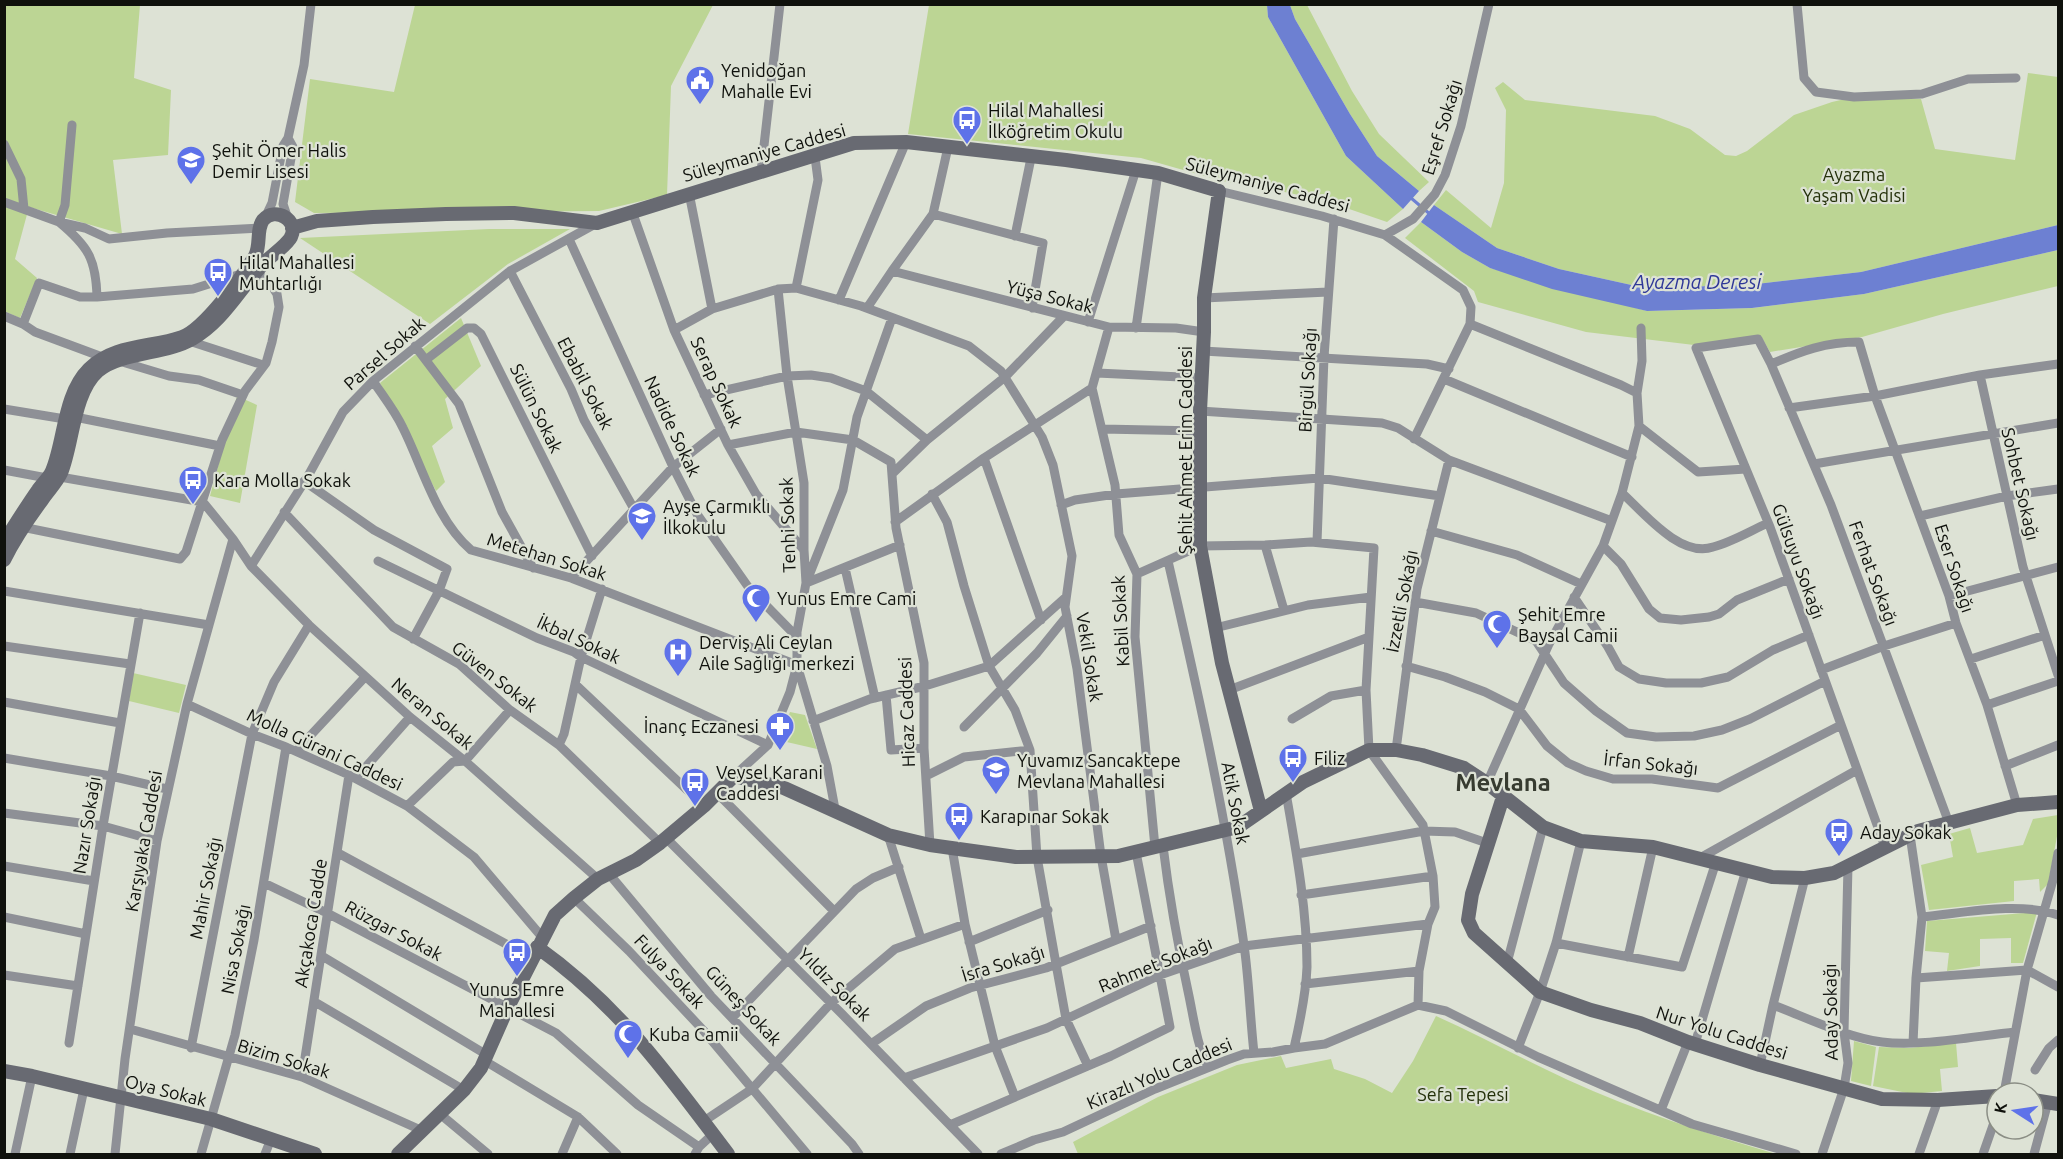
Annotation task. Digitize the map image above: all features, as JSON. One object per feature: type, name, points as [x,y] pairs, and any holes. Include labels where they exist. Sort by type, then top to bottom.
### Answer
[{"type":"street","points":[[70,418],[97,372],[119,361],[189,341],[205,332],[217,321],[250,272],[257,252],[261,226],[272,202],[283,146],[288,138],[304,64],[311,4]]},
{"type":"street","points":[[761,172],[780,4]]},
{"type":"street","name":"Eşref Sokağı","points":[[1385,235],[1413,219],[1435,194],[1450,164],[1489,4]]},
{"type":"street","points":[[1797,4],[1804,78],[1816,92],[1854,97],[1922,94],[1968,79],[2016,78]]},
{"type":"street","points":[[59,222],[65,205],[72,125]]},
{"type":"street","points":[[4,542],[54,477],[53,469],[70,418],[73,397],[87,371],[105,358],[133,348],[173,340],[193,332],[250,272],[290,239],[290,224],[283,204],[292,147],[288,138]]},
{"type":"street","points":[[839,300],[906,142]]},
{"type":"street","name":"Süleymaniye Caddesi","points":[[290,224],[373,216],[514,213],[597,223],[854,143],[906,142],[1158,173],[1219,191],[1334,219],[1385,235],[1463,290],[1472,308],[1470,324]]},
{"type":"street","points":[[4,144],[21,179],[24,209]]},
{"type":"street","points":[[867,308],[933,214],[948,147]]},
{"type":"street","points":[[796,288],[818,180],[815,157]]},
{"type":"street","points":[[1015,236],[1031,158]]},
{"type":"street","points":[[1088,322],[1136,170]]},
{"type":"street","points":[[1136,328],[1158,173]]},
{"type":"street","name":"Şehit Ahmet Erim Caddesi","points":[[1219,191],[1203,298],[1200,546],[1229,690],[1261,811]]},
{"type":"street","points":[[689,193],[712,309]]},
{"type":"street","points":[[4,202],[59,222],[85,228],[109,239],[261,226],[274,214],[279,214],[290,224]]},
{"type":"street","name":"Serap Sokak","points":[[632,211],[674,330],[728,445],[756,494],[804,550]]},
{"type":"street","points":[[933,214],[1043,243],[1032,308]]},
{"type":"street","name":"Birgül Sokağı","points":[[1317,543],[1324,357],[1334,219]]},
{"type":"street","points":[[59,222],[79,240],[93,260],[97,297]]},
{"type":"street","name":"Parsel Sokak","points":[[251,566],[304,481],[343,412],[373,381],[510,271],[597,223]]},
{"type":"street","points":[[261,226],[262,239],[270,246],[281,246]]},
{"type":"street","name":"Nadide Sokak","points":[[569,239],[673,467],[697,514],[749,588],[796,637]]},
{"type":"street","name":"Ebabil Sokak","points":[[510,271],[571,389],[584,420],[634,509]]},
{"type":"street","name":"Yüşa Sokak","points":[[892,271],[1109,327],[1176,328],[1204,332]]},
{"type":"street","points":[[13,528],[180,559],[186,552],[220,446],[243,395],[266,363],[279,307],[277,294],[272,286],[250,272],[193,289],[97,297],[80,297],[39,284],[23,324]]},
{"type":"street","name":"Vekil Sokak","points":[[674,330],[712,309],[778,289],[796,288],[867,308],[969,346],[1005,376],[1042,436],[1053,465],[1072,556],[1065,607],[1077,669],[1101,856],[1116,940]]},
{"type":"street","name":"Tenhi Sokak","points":[[734,776],[768,746],[790,692],[797,665],[796,637],[806,584],[804,483],[787,376],[778,289]]},
{"type":"street","points":[[1203,298],[1328,292]]},
{"type":"street","points":[[4,316],[35,332],[105,358],[169,376],[199,380],[243,395]]},
{"type":"street","points":[[892,474],[927,441],[1005,376],[1064,316]]},
{"type":"street","points":[[806,584],[843,490],[857,417],[892,318]]},
{"type":"street","points":[[1414,439],[1470,324],[1637,393]]},
{"type":"street","name":"Kabil Sokak","points":[[1109,327],[1092,388],[1116,494],[1119,535],[1137,574],[1135,637],[1159,847],[1201,1053],[1208,1067]]},
{"type":"street","name":"Sülün Sokak","points":[[427,359],[466,328],[474,328],[481,334],[591,556]]},
{"type":"street","points":[[1487,783],[1544,655],[1603,546],[1622,493],[1639,426],[1637,393],[1642,361],[1641,328]]},
{"type":"street","name":"Ferhat Sokağı","points":[[1758,339],[1814,464],[1949,823]]},
{"type":"street","name":"Gülsuyu Sokağı","points":[[1758,339],[1696,348],[1768,523],[1885,847]]},
{"type":"street","points":[[189,341],[263,365]]},
{"type":"street","name":"Eser Sokağı","points":[[1771,364],[1809,348],[1840,342],[1859,342],[1875,396],[1920,516],[1956,623],[1988,705],[2017,805]]},
{"type":"street","points":[[416,346],[459,404],[502,512],[533,568]]},
{"type":"street","points":[[1203,351],[1427,364],[1449,369]]},
{"type":"street","points":[[1789,408],[1875,396],[1980,375],[2058,364]]},
{"type":"street","points":[[1096,373],[1202,378]]},
{"type":"street","points":[[704,395],[787,376],[811,375],[831,378],[866,391],[927,441]]},
{"type":"street","name":"Sohbet Sokağı","points":[[1980,375],[2026,576],[2058,675]]},
{"type":"street","points":[[1444,379],[1632,457]]},
{"type":"street","name":"Metehan Sokak","points":[[373,381],[402,425],[442,514],[471,550],[571,578],[797,665]]},
{"type":"street","points":[[895,522],[984,458],[1092,388]]},
{"type":"street","points":[[4,409],[70,418],[220,446]]},
{"type":"street","points":[[1200,411],[1382,423],[1398,428],[1449,460],[1612,521]]},
{"type":"street","points":[[1814,464],[2058,423]]},
{"type":"street","points":[[1639,426],[1698,472],[1746,469]]},
{"type":"street","points":[[571,578],[673,467],[721,429]]},
{"type":"street","points":[[1102,429],[1200,431]]},
{"type":"street","points":[[728,445],[796,432],[853,440],[891,462],[892,474]]},
{"type":"street","points":[[984,458],[1041,620]]},
{"type":"street","name":"İzzetli Sokağı","points":[[1396,750],[1415,602],[1449,460]]},
{"type":"street","points":[[4,470],[203,502]]},
{"type":"street","name":"Hicaz Caddesi","points":[[892,474],[895,522],[924,663],[924,748],[930,844]]},
{"type":"street","points":[[1061,505],[1075,500],[1116,494],[1320,478],[1440,496]]},
{"type":"street","points":[[304,481],[374,530],[447,569],[439,591],[413,639]]},
{"type":"street","points":[[1920,516],[2007,496],[2058,489]]},
{"type":"street","points":[[1622,493],[1672,538],[1684,546],[1697,549],[1711,548],[1768,523]]},
{"type":"street","points":[[932,494],[947,522],[989,666],[1015,710],[1030,750],[1037,857],[1066,1019],[1088,1066]]},
{"type":"street","name":"Neran Sokak","points":[[203,502],[251,566],[309,625],[410,717],[604,877]]},
{"type":"street","name":"Güven Sokak","points":[[284,512],[393,627],[459,664],[510,710],[559,744],[663,841]]},
{"type":"street","points":[[4,560],[13,528]]},
{"type":"street","points":[[1431,531],[1517,555],[1581,584]]},
{"type":"street","name":"Karşıyaka Caddesi","points":[[115,1155],[130,1029],[157,841],[188,704],[233,539]]},
{"type":"street","points":[[1137,574],[1200,546],[1317,543],[1374,548],[1366,690],[1369,750],[1423,825],[1433,876],[1435,907],[1428,924],[1419,971],[1418,1005],[1446,1011],[1518,1048],[1692,1124],[1796,1155]]},
{"type":"street","points":[[806,584],[900,545]]},
{"type":"street","points":[[1265,545],[1284,610]]},
{"type":"street","points":[[1603,546],[1621,564],[1649,609],[1660,618],[1681,620],[1719,614],[1737,600],[1789,579]]},
{"type":"street","name":"İkbal Sokak","points":[[378,561],[768,746]]},
{"type":"street","name":"Atik Sokak","points":[[1168,561],[1188,643],[1225,831],[1244,946],[1254,1053]]},
{"type":"street","points":[[1948,596],[2058,567]]},
{"type":"street","points":[[844,568],[875,698]]},
{"type":"street","points":[[559,744],[564,734],[581,657],[602,589]]},
{"type":"street","points":[[4,591],[209,625]]},
{"type":"street","points":[[813,721],[875,698],[925,686],[989,666],[1066,597]]},
{"type":"street","points":[[1215,628],[1284,610],[1371,597]]},
{"type":"street","points":[[1574,597],[1619,667],[1639,679],[1666,683],[1701,683],[1728,677],[1773,650],[1809,635]]},
{"type":"street","points":[[1415,602],[1476,613],[1536,641],[1564,683],[1596,711],[1627,733],[1656,737],[1694,735],[1722,730],[1750,719],[1825,681]]},
{"type":"street","name":"Nazır Sokağı","points":[[69,1043],[111,776],[140,613]]},
{"type":"street","points":[[964,728],[1003,690],[1067,616]]},
{"type":"street","points":[[1821,670],[1884,646],[1956,623]]},
{"type":"street","name":"Mahir Sokağı","points":[[191,1047],[252,734],[274,682],[309,625]]},
{"type":"street","points":[[1971,659],[2045,635]]},
{"type":"street","points":[[1229,690],[1369,637]]},
{"type":"street","points":[[4,646],[130,664]]},
{"type":"street","points":[[797,665],[826,766],[835,809]]},
{"type":"street","name":"İrfan Sokağı","points":[[1406,666],[1465,685],[1519,709],[1548,746],[1568,763],[1613,779],[1652,779],[1718,788],[1841,725]]},
{"type":"street","points":[[296,751],[365,677]]},
{"type":"street","points":[[1988,705],[2058,681]]},
{"type":"street","points":[[575,684],[705,806]]},
{"type":"street","points":[[1292,719],[1331,696],[1366,690]]},
{"type":"street","points":[[886,695],[891,750],[924,748]]},
{"type":"street","points":[[4,702],[120,723]]},
{"type":"street","name":"Molla Gürani Caddesi","points":[[188,704],[353,777],[407,806],[474,857],[537,947]]},
{"type":"street","points":[[407,806],[453,762],[465,761],[510,710]]},
{"type":"street","points":[[353,777],[410,717]]},
{"type":"street","points":[[2005,766],[2058,745]]},
{"type":"street","name":"Nisa Sokağı","points":[[201,1155],[229,1058],[250,961],[286,747]]},
{"type":"street","points":[[926,776],[964,757],[1030,750]]},
{"type":"street","points":[[398,1155],[464,1090],[486,1058],[507,1009],[555,915],[573,898],[663,841],[705,806],[734,776],[772,784],[835,809],[888,835],[930,844],[1016,857],[1118,856],[1238,827],[1303,782],[1369,750],[1396,750],[1422,754],[1464,768],[1543,827],[1581,841],[1653,847],[1772,877],[1805,878],[1833,873],[1910,835],[1949,823],[2017,805],[2058,802]]},
{"type":"street","points":[[4,758],[111,776],[167,789]]},
{"type":"street","points":[[1700,858],[1857,770]]},
{"type":"street","name":"Akçakoca Cadde","points":[[302,1077],[338,853],[353,777]]},
{"type":"street","points":[[717,793],[834,911]]},
{"type":"street","points":[[1286,793],[1297,854],[1305,940],[1305,984],[1294,1048]]},
{"type":"street","points":[[1297,854],[1424,831],[1455,832],[1487,843],[1503,797]]},
{"type":"street","points":[[4,813],[103,826],[157,841]]},
{"type":"street","points":[[1507,963],[1543,827]]},
{"type":"street","points":[[888,835],[921,939]]},
{"type":"street","points":[[1910,835],[1922,917],[1913,1042]]},
{"type":"street","name":"Yıldız Sokak","points":[[663,841],[787,959],[978,1155]]},
{"type":"street","points":[[1518,1048],[1556,943],[1581,841]]},
{"type":"street","name":"Nur Yolu Caddesi","points":[[1487,843],[1472,894],[1468,920],[1474,933],[1540,992],[1591,1010],[1640,1023],[1691,1043],[1760,1065],[1882,1099],[1938,1100],[1985,1097]]},
{"type":"street","points":[[1628,957],[1653,847]]},
{"type":"street","points":[[952,848],[964,924],[995,1046],[1015,1097]]},
{"type":"street","points":[[950,1125],[1088,1066],[1170,1027],[1136,852]]},
{"type":"street","points":[[338,853],[537,947],[570,970],[612,1009],[639,1039],[728,1155]]},
{"type":"street","points":[[2006,1081],[2027,970],[2053,880],[2058,853]]},
{"type":"street","points":[[1556,943],[1682,968],[1716,862]]},
{"type":"street","points":[[4,866],[94,881]]},
{"type":"street","name":"Aday Sokağı","points":[[1822,1155],[1844,1088],[1848,1063],[1844,1032],[1848,866]]},
{"type":"street","points":[[732,1018],[856,889],[873,878],[899,867]]},
{"type":"street","points":[[1661,1110],[1691,1043],[1746,870]]},
{"type":"street","points":[[1301,895],[1433,876]]},
{"type":"street","name":"Güneş Sokak","points":[[604,877],[711,996],[852,1144],[859,1155]]},
{"type":"street","points":[[1760,1065],[1805,878]]},
{"type":"street","name":"Rüzgar Sokak","points":[[264,883],[329,914],[556,1033],[638,1105],[697,1151]]},
{"type":"street","name":"Fulya Sokak","points":[[573,898],[654,977],[703,1030],[807,1155]]},
{"type":"street","points":[[1922,917],[2013,908],[2043,909],[2058,915]]},
{"type":"street","points":[[969,942],[1048,910]]},
{"type":"street","points":[[4,917],[86,934]]},
{"type":"street","points":[[704,1121],[752,1089],[831,1003],[895,949],[964,924]]},
{"type":"street","name":"Rahmet Sokağı","points":[[904,1078],[1047,1028],[1160,975],[1244,946],[1428,924]]},
{"type":"street","name":"İsra Sokağı","points":[[871,1044],[926,1006],[980,985],[1056,964],[1150,926]]},
{"type":"street","points":[[322,956],[578,1117],[617,1155]]},
{"type":"street","points":[[1916,978],[2027,970],[2058,987]]},
{"type":"street","points":[[1305,984],[1419,971]]},
{"type":"street","points":[[4,975],[78,986]]},
{"type":"street","points":[[315,1002],[464,1090]]},
{"type":"street","name":"Kirazlı Yolu Caddesi","points":[[1001,1155],[1034,1140],[1063,1132],[1208,1067],[1244,1054],[1325,1044],[1418,1005]]},
{"type":"street","points":[[1773,1005],[1844,1032],[1883,1042],[1913,1042],[2015,1032]]},
{"type":"street","name":"Bizim Sokak","points":[[130,1029],[302,1077],[423,1131]]},
{"type":"street","points":[[2035,1070],[2049,1048],[2058,1040]]},
{"type":"street","name":"Oya Sokak","points":[[4,1071],[211,1119],[315,1155]]},
{"type":"street","points":[[15,1155],[32,1076]]},
{"type":"street","points":[[70,1155],[84,1089]]},
{"type":"street","points":[[1919,1155],[1938,1100]]},
{"type":"street","points":[[2034,1155],[2053,1103]]},
{"type":"street","points":[[440,1114],[488,1155]]},
{"type":"street","points":[[562,1155],[578,1117]]},
{"type":"street","points":[[697,1151],[713,1134]]},
{"type":"street","points":[[265,1155],[270,1139]]},
{"type":"green space","points":[[4,5],[140,5],[134,78],[171,90],[168,155],[113,160],[122,234],[29,207],[15,259],[37,278],[20,318],[4,311]]},
{"type":"green space","points":[[415,5],[713,5],[671,86],[667,195],[599,211],[314,213],[295,202],[310,79],[394,92]]},
{"type":"green space","points":[[929,5],[1267,5],[1268,17],[1346,156],[1403,209],[1387,222],[1323,200],[1222,181],[1141,158],[908,134]]},
{"type":"green space","points":[[1290,5],[1307,5],[1352,91],[1379,134],[1429,182],[1419,191],[1377,156],[1295,19]]},
{"type":"green space","name":"Ayazma Yaşam Vadisi","points":[[2028,73],[2058,77],[2058,225],[1861,272],[1748,285],[1645,288],[1559,269],[1497,248],[1434,205],[1446,190],[1491,228],[1504,183],[1506,110],[1495,88],[1503,82],[1525,100],[1655,116],[1690,129],[1725,155],[1736,156],[1747,151],[1794,115],[1832,102],[1854,97],[1921,99],[1935,149],[2015,160]]},
{"type":"green space","points":[[1421,222],[1462,252],[1490,268],[1647,311],[1753,308],[1864,294],[2058,250],[2058,286],[1943,314],[1862,337],[1770,352],[1761,336],[1694,345],[1586,332],[1478,302],[1474,291],[1405,238]]},
{"type":"green space","points":[[489,229],[570,229],[508,264],[430,324],[300,238]]},
{"type":"green space","points":[[461,318],[481,366],[445,399],[453,428],[432,446],[445,482],[436,491],[380,383]]},
{"type":"green space","points":[[237,396],[257,405],[240,503],[210,496]]},
{"type":"green space","points":[[133,673],[186,685],[179,713],[129,701]]},
{"type":"green space","points":[[790,712],[805,715],[817,749],[778,740]]},
{"type":"green space","points":[[2058,815],[2058,831],[2048,884],[2040,892],[2039,879],[2014,881],[2014,901],[1929,910],[1921,865],[1953,857],[1949,834],[1970,828],[1977,853],[2023,845],[2033,819]]},
{"type":"green space","points":[[2037,912],[2023,963],[2011,963],[2011,938],[1980,939],[1980,966],[1947,971],[1949,953],[1925,951],[1927,921]]},
{"type":"green space","name":"Sefa Tepesi","points":[[1436,1016],[1619,1102],[1697,1130],[1776,1154],[1078,1154],[1073,1142],[1158,1097],[1237,1065],[1281,1056],[1286,1068],[1331,1059],[1334,1069],[1365,1079],[1392,1093],[1413,1061]]},
{"type":"green space","points":[[1854,1041],[1876,1047],[1871,1086],[1851,1081]]},
{"type":"green space","points":[[1956,1043],[1958,1067],[1940,1069],[1942,1091],[1912,1094],[1873,1086],[1879,1047],[1909,1048]]},
{"type":"water","points":[[1267,5],[1290,5],[1295,19],[1377,156],[1419,191],[1403,209],[1346,156],[1268,17]]},
{"type":"water","points":[[1434,205],[1497,248],[1559,269],[1645,288],[1748,285],[1861,272],[2058,225],[2058,250],[1864,294],[1752,308],[1647,311],[1552,289],[1490,268],[1462,252],[1421,222]]},
{"type":"waterway","name":"Ayazma Deresi","points":[[1411,198],[1431,215]]},
{"type":"place","name":"Yenidoğan Mahalle Evi","points":[[700,106]]},
{"type":"place","name":"Hilal Mahallesi İlköğretim Okulu","points":[[967,146]]},
{"type":"place","name":"Şehit Ömer Halis Demir Lisesi","points":[[191,186]]},
{"type":"place","name":"Hilal Mahallesi Muhtarlığı","points":[[218,298]]},
{"type":"place","name":"Kara Molla Sokak","points":[[193,506]]},
{"type":"place","name":"Ayşe Çarmıklı İlkokulu","points":[[642,542]]},
{"type":"place","name":"Yunus Emre Cami","points":[[756,624]]},
{"type":"place","name":"Şehit Emre Baysal Camii","points":[[1497,650]]},
{"type":"place","name":"Derviş Ali Ceylan Aile Sağlığı merkezi","points":[[678,678]]},
{"type":"place","name":"İnanç Eczanesi","points":[[780,752]]},
{"type":"place","name":"Filiz","points":[[1293,784]]},
{"type":"place","name":"Yuvamız Sancaktepe Mevlana Mahallesi","points":[[996,796]]},
{"type":"place","name":"Veysel Karani Caddesi","points":[[695,808]]},
{"type":"place","name":"Karapınar Sokak","points":[[959,842]]},
{"type":"place","name":"Aday Sokak","points":[[1839,858]]},
{"type":"place","name":"Yunus Emre Mahallesi","points":[[517,978]]},
{"type":"place","name":"Kuba Camii","points":[[628,1060]]},
{"type":"district","name":"Mevlana","points":[[1503,782]]}]
